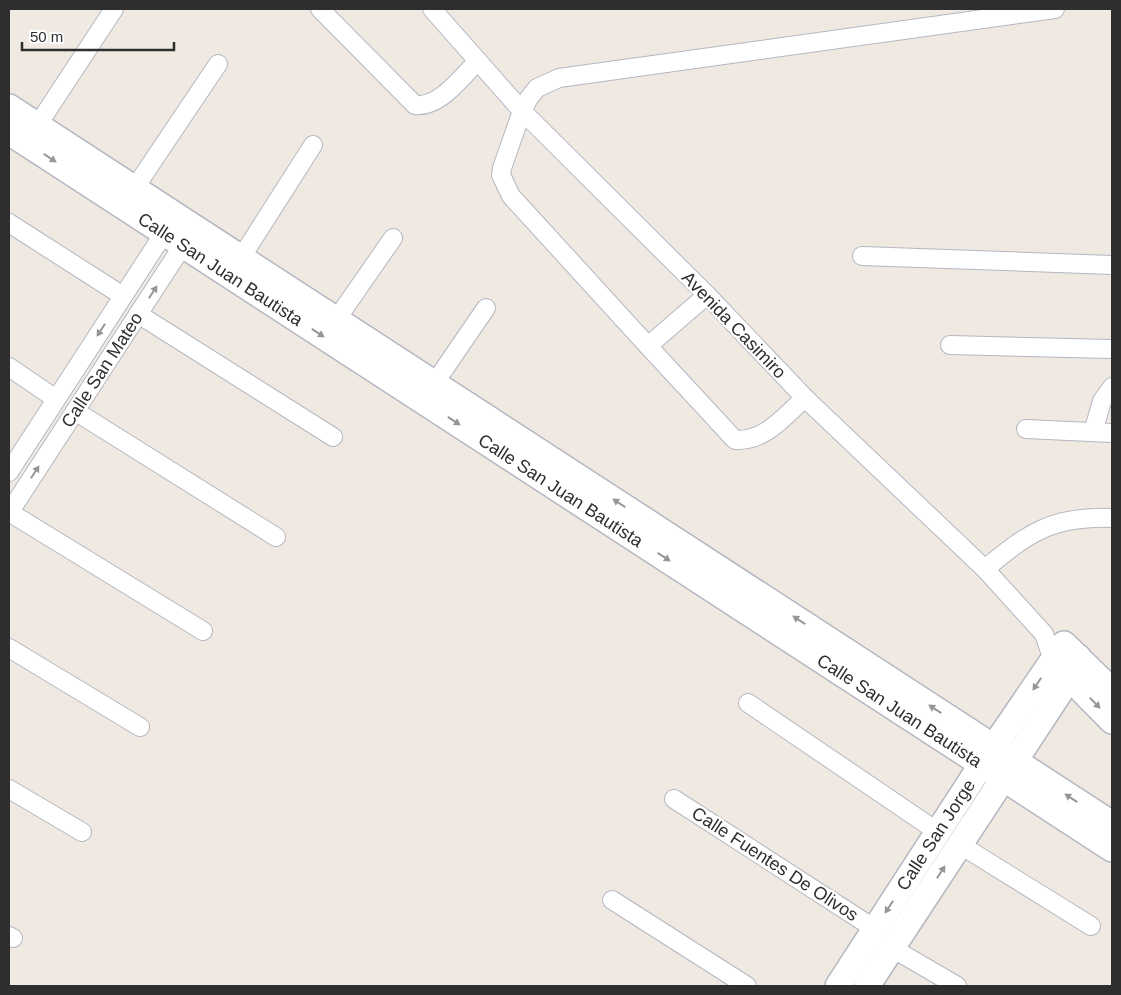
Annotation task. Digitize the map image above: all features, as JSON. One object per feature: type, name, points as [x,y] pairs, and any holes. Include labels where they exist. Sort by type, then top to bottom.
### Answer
[{"type":"main road","name":"Calle San Juan Bautista","points":[[9,107],[134,189],[179,230],[241,258],[434,384],[1009,769],[1112,849]]},
{"type":"main road","name":"Calle San Juan Bautista","points":[[9,132],[179,230],[988,755]]},
{"type":"main road","name":"Calle San Jorge","points":[[838,986],[988,755],[1061,654]]},
{"type":"main road","name":"Calle San Jorge","points":[[867,986],[1060,692],[1061,654]]},
{"type":"main road","points":[[1061,654],[1112,691]]},
{"type":"main road","points":[[1061,654],[1112,721]]},
{"type":"main road","name":"Calle San Juan Bautista","points":[[1009,769],[1112,824]]},
{"type":"street","points":[[37,126],[114,9]]},
{"type":"street","points":[[320,9],[415,105],[426,106],[437,100],[478,61]]},
{"type":"street","points":[[805,398],[762,436],[746,440],[734,440],[511,196],[504,182],[502,168],[522,111],[537,88],[559,78],[1056,9]]},
{"type":"street","name":"Avenida Casimiro","points":[[442,12],[478,61],[522,111],[707,295],[805,398],[985,569],[1061,654]]},
{"type":"street","points":[[134,189],[218,64]]},
{"type":"street","points":[[241,258],[313,145]]},
{"type":"street","points":[[9,224],[123,296]]},
{"type":"street","name":"Calle San Mateo","points":[[9,472],[123,296],[179,230]]},
{"type":"street","name":"Calle San Mateo","points":[[9,512],[138,314],[179,230]]},
{"type":"street","points":[[336,320],[393,238]]},
{"type":"street","points":[[862,256],[1112,264]]},
{"type":"street","points":[[648,346],[707,295]]},
{"type":"street","points":[[434,384],[486,308]]},
{"type":"street","points":[[138,314],[333,437]]},
{"type":"street","points":[[950,345],[1112,349]]},
{"type":"street","points":[[9,367],[56,399]]},
{"type":"street","points":[[1094,432],[1102,401],[1112,387]]},
{"type":"street","points":[[75,411],[276,537]]},
{"type":"street","points":[[1026,428],[1112,433]]},
{"type":"street","points":[[9,512],[202,632]]},
{"type":"street","points":[[985,569],[1015,543],[1049,525],[1089,517],[1112,518]]},
{"type":"street","points":[[9,648],[140,727]]},
{"type":"street","points":[[748,703],[938,832]]},
{"type":"street","points":[[9,789],[82,832]]},
{"type":"street","name":"Calle Fuentes De Olivos","points":[[674,799],[875,929]]},
{"type":"street","points":[[959,844],[1090,926]]},
{"type":"street","points":[[612,900],[747,986]]},
{"type":"street","points":[[892,948],[958,986]]}]
